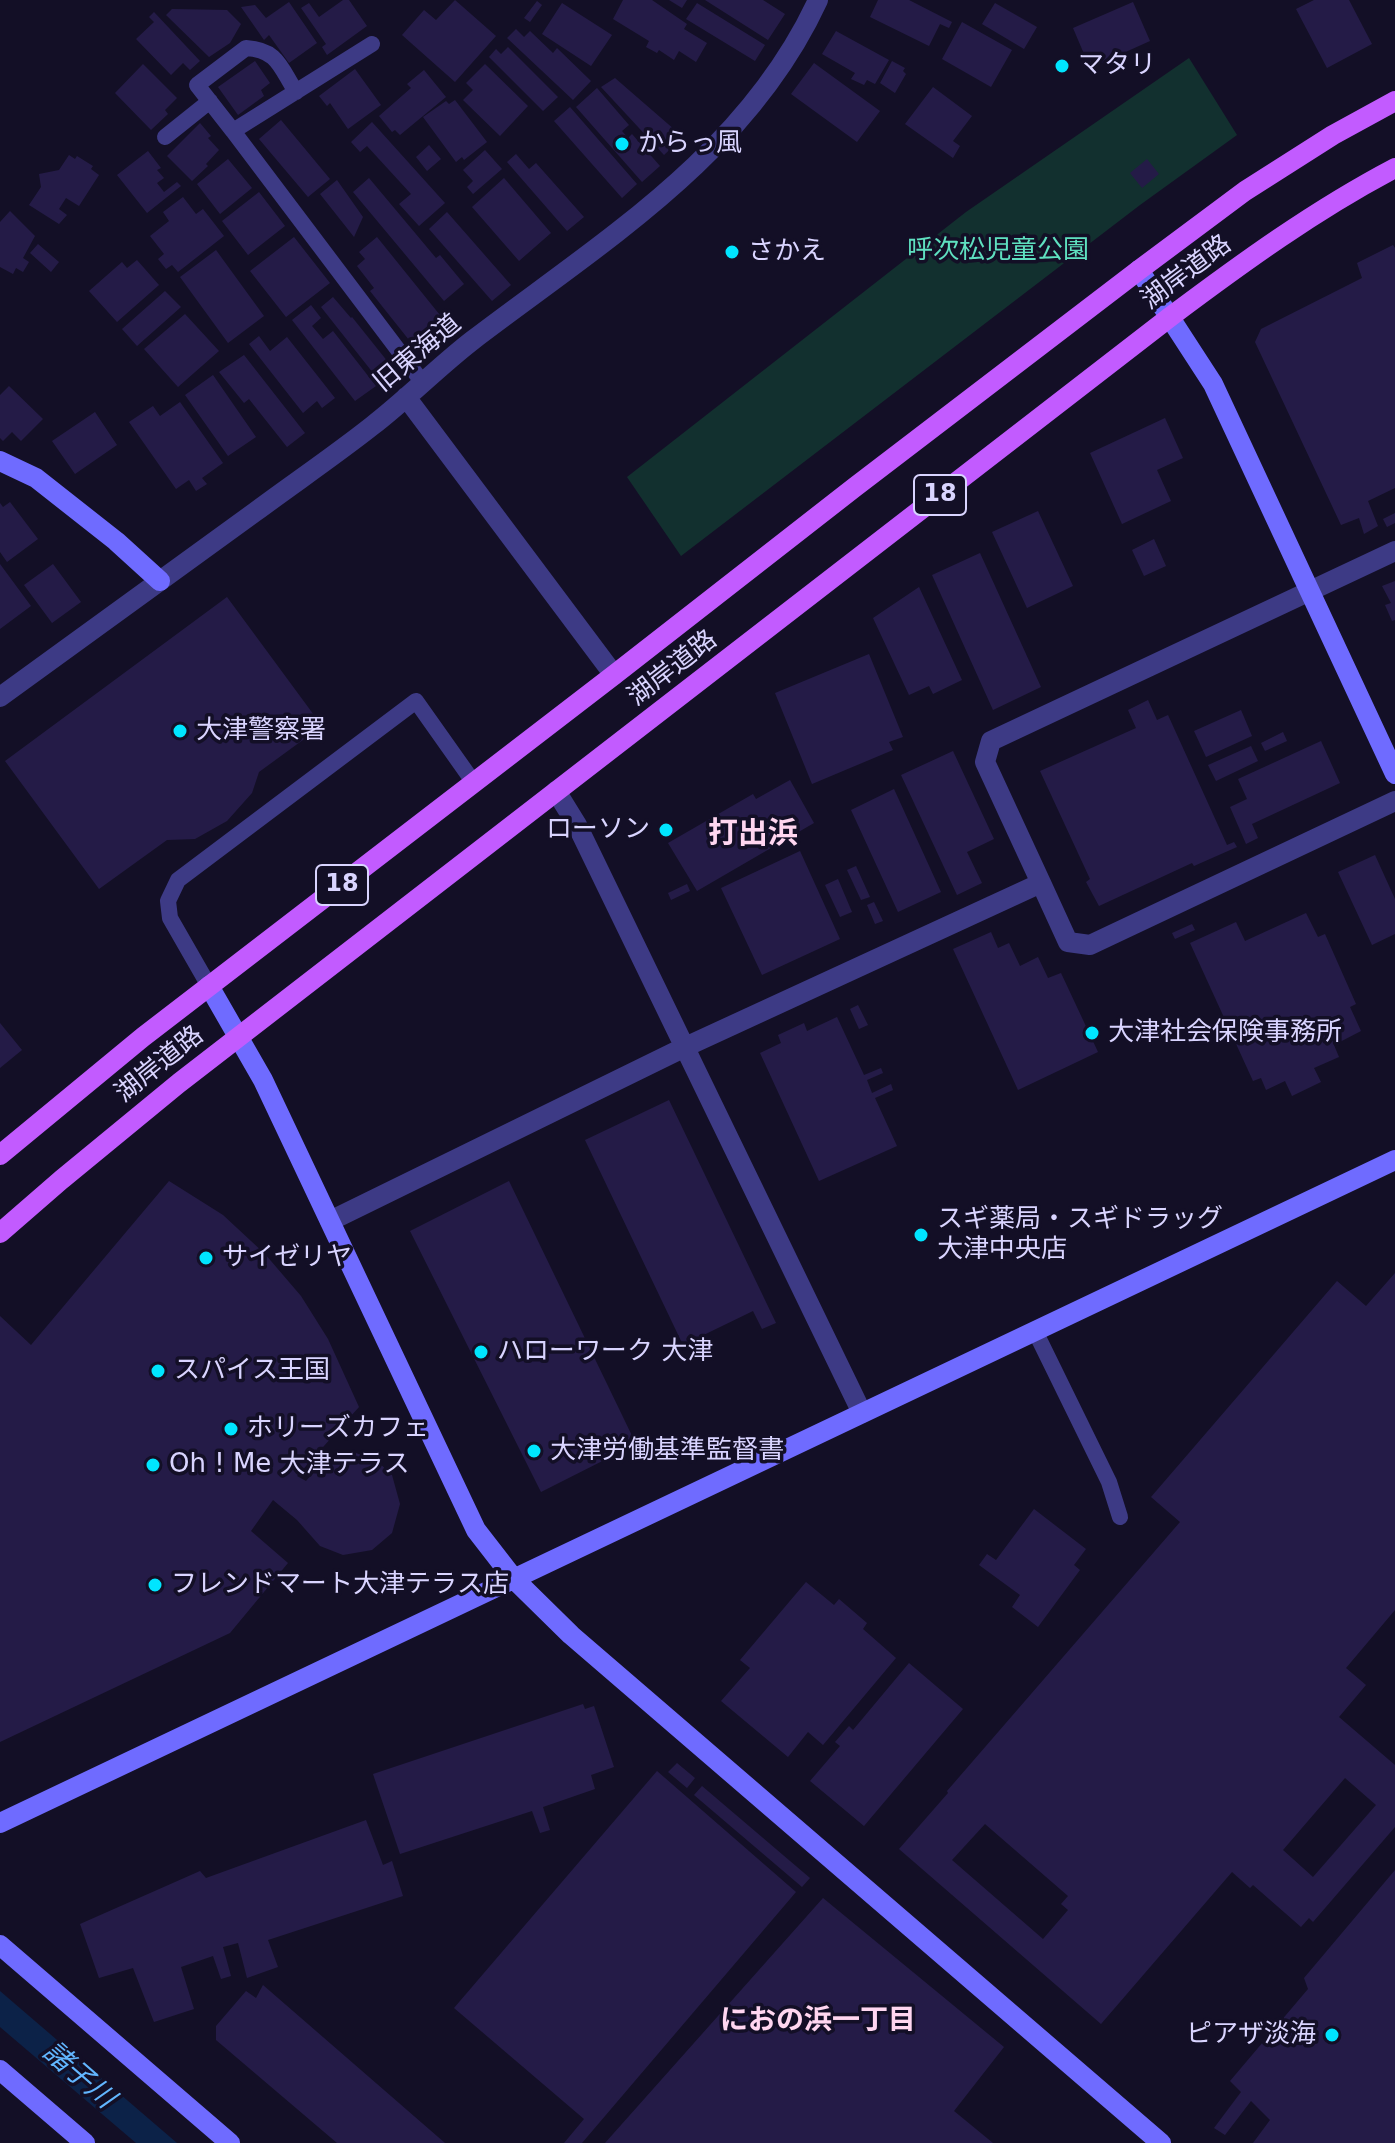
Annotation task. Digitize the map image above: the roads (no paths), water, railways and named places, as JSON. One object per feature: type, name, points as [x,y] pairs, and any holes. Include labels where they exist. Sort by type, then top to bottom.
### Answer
[{"type":"main road","name":"湖岸道路","points":[[0,1155],[209,986],[1139,270],[1245,191],[1333,135],[1395,101]]},
{"type":"main road","name":"湖岸道路","points":[[0,1233],[238,1037],[1170,317],[1237,266],[1297,226],[1395,168]]},
{"type":"street","name":"旧東海道","points":[[0,697],[372,426],[470,342],[621,230],[673,187],[721,142],[766,88],[797,43],[818,0]]},
{"type":"street","points":[[1139,270],[1213,384],[1395,774]]},
{"type":"street","points":[[406,397],[614,675]]},
{"type":"street","points":[[0,461],[36,478],[116,541],[160,581]]},
{"type":"street","points":[[1395,551],[991,741],[985,762],[1068,942],[1090,945],[1395,801]]},
{"type":"street","points":[[556,791],[577,825],[862,1413]]},
{"type":"street","points":[[330,1221],[683,1048],[1041,883]]},
{"type":"street","points":[[209,986],[263,1080],[476,1530],[514,1579],[571,1635],[1161,2143]]},
{"type":"street","points":[[0,1823],[1395,1160]]},
{"type":"street","points":[[0,1945],[230,2143]]},
{"type":"street","points":[[0,2070],[85,2143]]},
{"type":"lane","points":[[233,131],[372,44]]},
{"type":"lane","points":[[296,92],[272,55],[263,49],[246,48],[197,85],[423,383]]},
{"type":"lane","points":[[165,137],[210,101]]},
{"type":"lane","points":[[209,986],[170,918],[168,901],[178,880],[416,701],[474,783]]},
{"type":"lane","points":[[1035,1331],[1109,1482],[1120,1517]]},
{"type":"water","name":"諸子川","points":[[0,1991],[177,2143],[136,2143],[0,2027]]},
{"type":"place","name":"マタリ","points":[[1062,66]]},
{"type":"place","name":"からっ風","points":[[622,144]]},
{"type":"place","name":"さかえ","points":[[732,252]]},
{"type":"place","name":"大津警察署","points":[[180,731]]},
{"type":"place","name":"ローソン","points":[[666,830]]},
{"type":"place","name":"大津社会保険事務所","points":[[1092,1033]]},
{"type":"place","name":"スギ薬局・スギドラッグ 大津中央店","points":[[921,1235]]},
{"type":"place","name":"サイゼリヤ","points":[[206,1258]]},
{"type":"place","name":"ハローワーク 大津","points":[[481,1352]]},
{"type":"place","name":"スパイス王国","points":[[158,1371]]},
{"type":"place","name":"ホリーズカフェ","points":[[231,1429]]},
{"type":"place","name":"大津労働基準監督書","points":[[534,1451]]},
{"type":"place","name":"Oh ! Me 大津テラス","points":[[153,1465]]},
{"type":"place","name":"フレンドマート大津テラス店","points":[[155,1585]]},
{"type":"place","name":"ピアザ淡海","points":[[1332,2035]]},
{"type":"district","name":"打出浜","points":[[753,835]]},
{"type":"district","name":"におの浜一丁目","points":[[818,2022]]},
{"type":"park label","name":"呼次松児童公園","points":[[998,251]]}]
